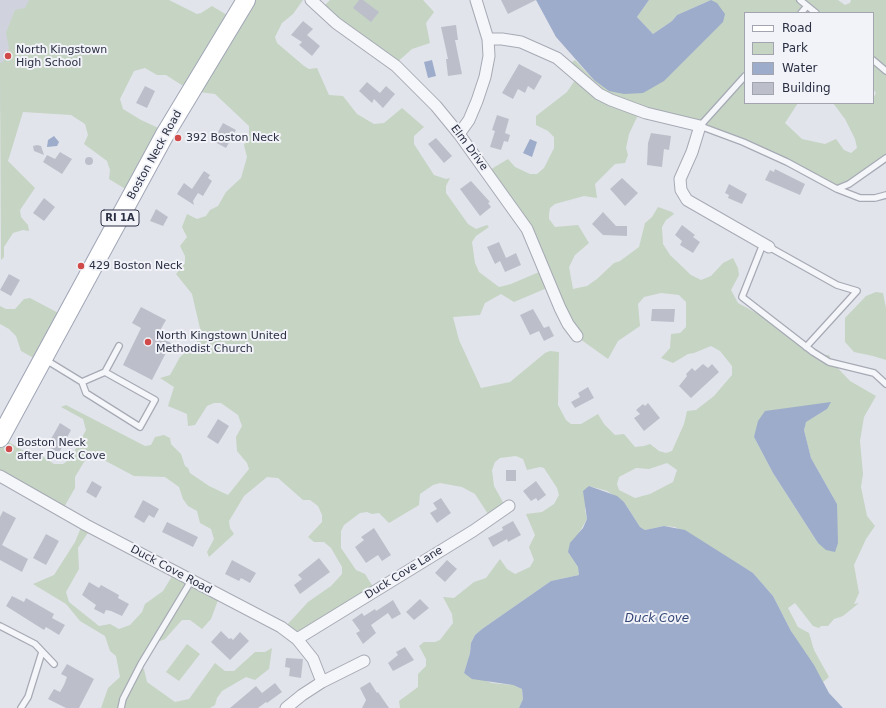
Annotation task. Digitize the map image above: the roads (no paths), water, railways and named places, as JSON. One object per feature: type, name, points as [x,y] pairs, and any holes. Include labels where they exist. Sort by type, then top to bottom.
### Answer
[{"type":"main road","name":"Boston Neck Road","points":[[0,438],[164,136],[246,0]]},
{"type":"street","name":"Elm Drive","points":[[310,0],[336,23],[396,66],[436,106],[459,134],[527,229],[560,308],[568,324],[577,336]]},
{"type":"street","points":[[459,134],[469,120],[485,77],[490,56],[488,39],[476,0]]},
{"type":"street","points":[[488,39],[502,39],[521,42],[558,58],[599,94],[646,113],[700,126],[692,152],[680,179],[681,190],[687,200],[694,205],[766,246]]},
{"type":"street","name":"Duck Cove Road","points":[[0,476],[191,581],[281,627],[297,639],[313,659],[322,682]]},
{"type":"street","name":"Duck Cove Lane","points":[[297,639],[473,531],[509,506]]},
{"type":"street","points":[[286,708],[322,682],[364,661]]},
{"type":"lane","points":[[800,0],[815,12]]},
{"type":"lane","points":[[802,12],[807,6]]},
{"type":"lane","points":[[874,61],[886,70]]},
{"type":"lane","points":[[744,77],[700,126],[743,142],[787,162],[838,189],[860,198],[875,198],[886,195]]},
{"type":"lane","points":[[838,189],[849,184],[886,158]]},
{"type":"lane","points":[[806,347],[857,291],[837,285],[766,246],[742,297],[806,347],[829,362],[874,373],[886,384]]},
{"type":"lane","points":[[82,382],[105,372],[119,346]]},
{"type":"lane","points":[[44,359],[82,382],[86,393],[140,427],[155,400],[105,372]]},
{"type":"lane","points":[[121,708],[123,699],[141,664],[191,581]]},
{"type":"lane","points":[[0,626],[34,644],[54,664]]},
{"type":"lane","points":[[21,708],[28,697],[42,652]]},
{"type":"water","points":[[536,0],[649,0],[637,17],[653,34],[672,21],[677,15],[711,0],[717,3],[725,14],[723,22],[664,81],[643,93],[624,94],[609,91],[594,80],[556,37]]},
{"type":"water","points":[[432,60],[436,76],[428,78],[424,62]]},
{"type":"water","points":[[54,136],[59,142],[57,146],[47,147],[48,140]]},
{"type":"water","points":[[530,139],[537,142],[532,157],[523,153]]},
{"type":"water","points":[[831,402],[827,409],[806,422],[804,430],[811,458],[837,504],[838,543],[835,552],[826,550],[818,543],[773,473],[754,437],[758,421],[765,411]]},
{"type":"water","name":"Duck Cove","points":[[589,486],[617,496],[624,502],[640,527],[645,530],[664,526],[685,530],[753,573],[773,596],[791,631],[814,665],[829,693],[843,708],[519,708],[523,699],[522,689],[513,685],[472,679],[464,673],[470,653],[471,643],[475,635],[482,629],[551,581],[579,575],[578,567],[568,552],[570,543],[583,528],[587,519],[583,491]]},
{"type":"place","name":"North Kingstown High School","points":[[8,56]]},
{"type":"place","name":"392 Boston Neck","points":[[178,138]]},
{"type":"place","name":"429 Boston Neck","points":[[81,266]]},
{"type":"place","name":"North Kingstown United Methodist Church","points":[[148,342]]},
{"type":"place","name":"Boston Neck after Duck Cove","points":[[9,449]]}]
